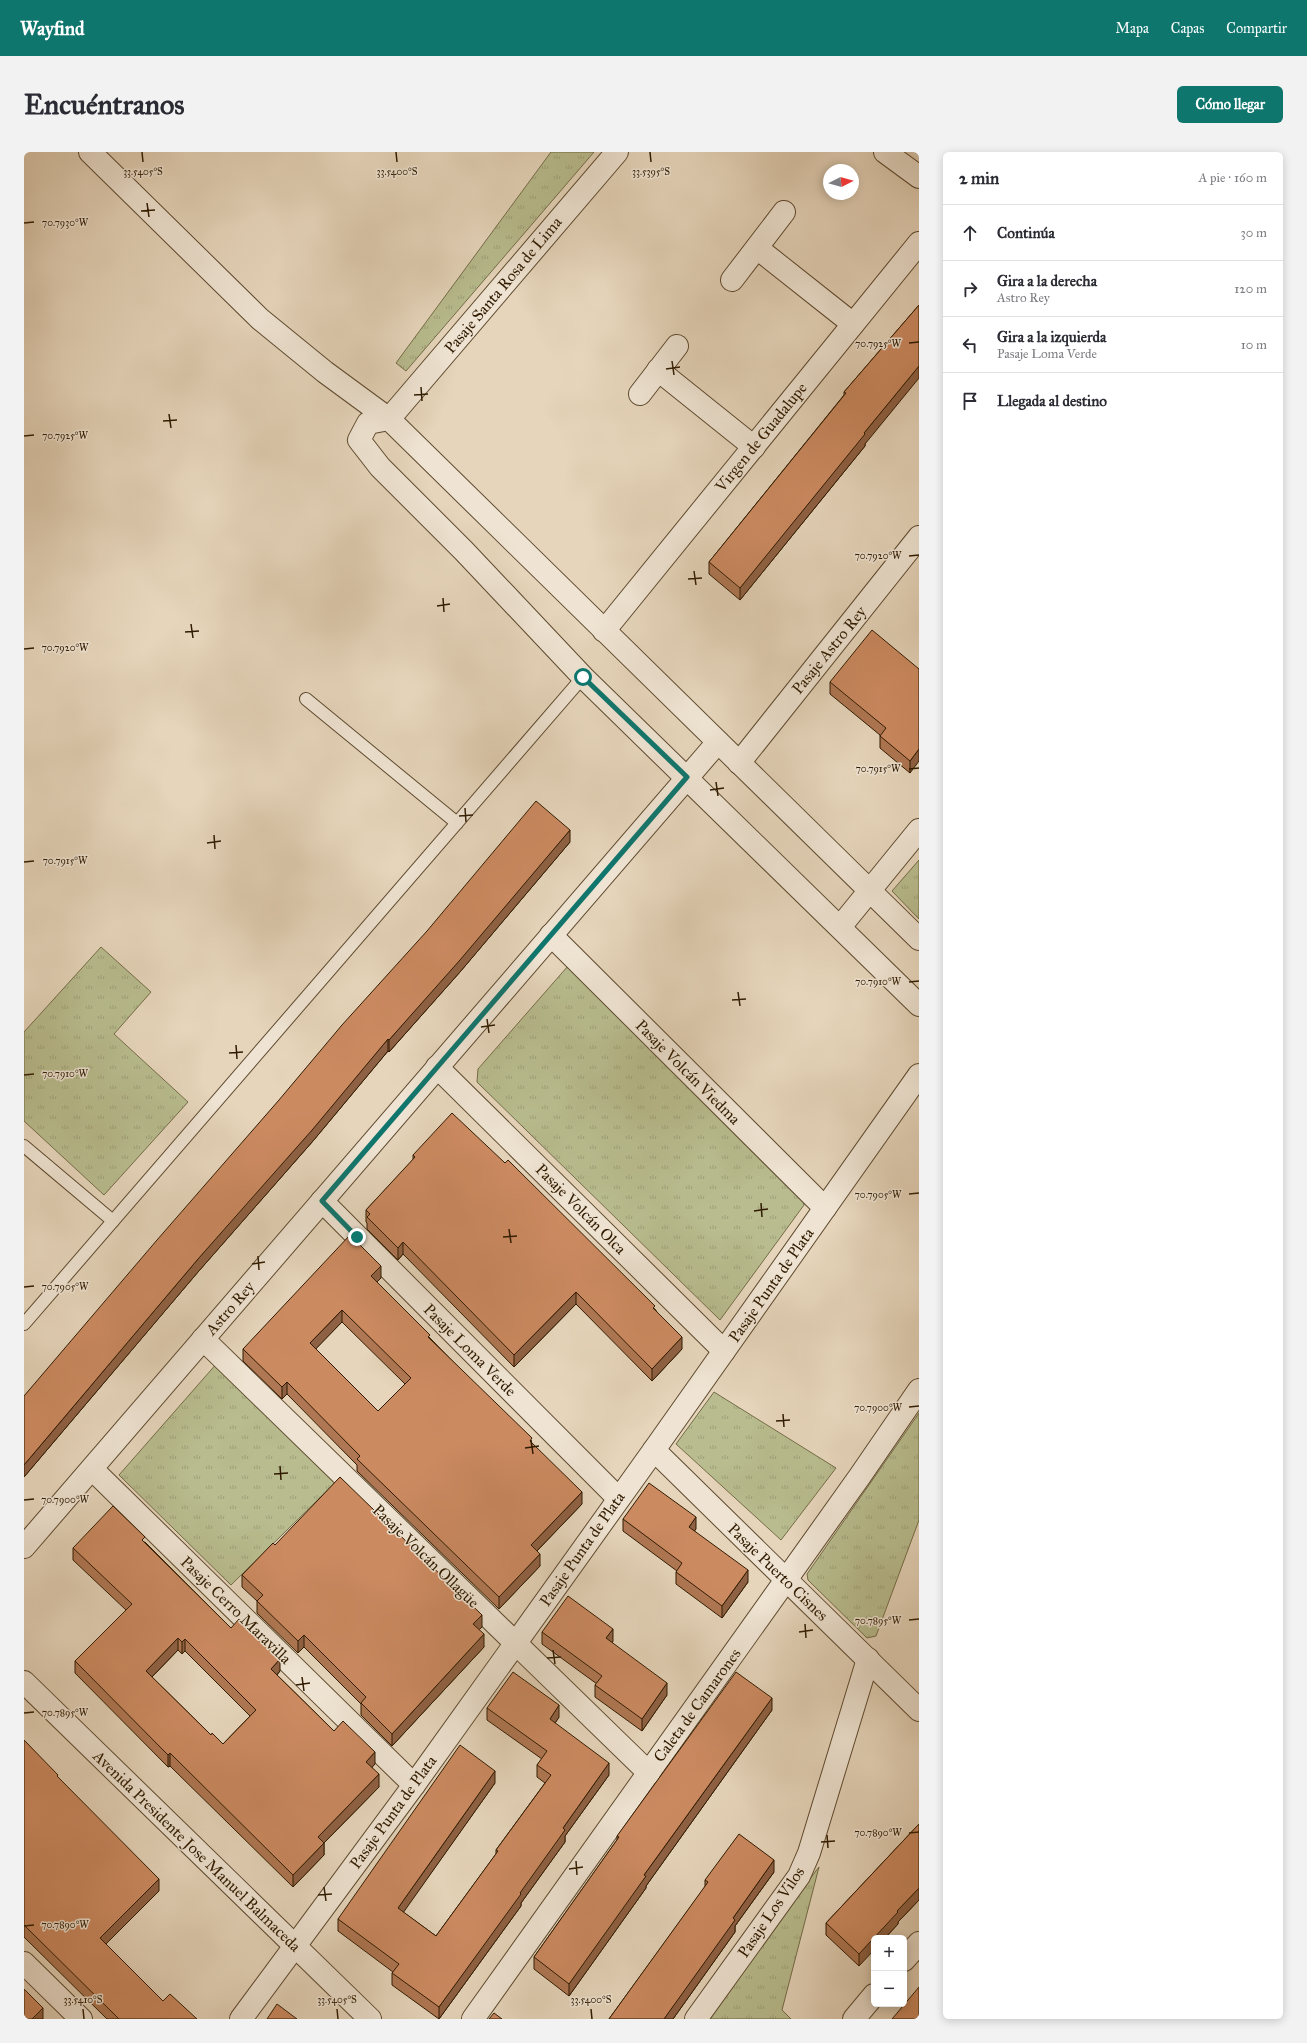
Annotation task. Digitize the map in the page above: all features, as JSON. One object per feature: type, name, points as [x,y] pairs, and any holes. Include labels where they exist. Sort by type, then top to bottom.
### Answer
[{"type":"street","points":[[90,152],[260,319],[324,372],[389,419],[919,939]]},
{"type":"street","name":"Pasaje Santa Rosa de Lima","points":[[389,419],[617,152]]},
{"type":"street","points":[[886,152],[919,177]]},
{"type":"street","points":[[732,280],[784,212]]},
{"type":"street","name":"Virgen de Guadalupe","points":[[604,631],[919,243]]},
{"type":"street","points":[[757,248],[853,324]]},
{"type":"street","points":[[640,394],[677,346]]},
{"type":"street","points":[[658,370],[754,447]]},
{"type":"street","points":[[389,419],[368,423],[359,440],[380,467],[464,551],[583,677],[919,1005]]},
{"type":"street","name":"Pasaje Astro Rey","points":[[739,763],[919,537]]},
{"type":"street","name":"Astro Rey","points":[[24,1547],[718,742]]},
{"type":"street","points":[[840,927],[919,830]]},
{"type":"street","name":"Pasaje Volcán Viedma","points":[[551,935],[825,1208]]},
{"type":"street","name":"Pasaje Volcán Olca","points":[[437,1067],[724,1351]]},
{"type":"street","name":"Pasaje Punta de Plata","points":[[241,2019],[414,1784],[618,1498],[654,1450],[919,1076]]},
{"type":"street","name":"Pasaje Loma Verde","points":[[322,1201],[618,1498]]},
{"type":"street","name":"Pasaje Volcán Ollagüe","points":[[204,1339],[649,1773]]},
{"type":"street","name":"Caleta de Camarones","points":[[473,2019],[786,1580],[919,1390]]},
{"type":"street","name":"Pasaje Puerto Cisnes","points":[[654,1450],[918,1707]]},
{"type":"street","name":"Pasaje Cerro Maravilla","points":[[92,1468],[414,1784]]},
{"type":"street","name":"Pasaje Los Vilos","points":[[696,2019],[799,1876],[809,1853],[868,1658]]},
{"type":"street","name":"Avenida Presidente Jose Manuel Balmaceda","points":[[24,1682],[370,2019]]},
{"type":"street","points":[[907,1957],[919,1943]]},
{"type":"street","points":[[24,1963],[81,2019]]},
{"type":"street","points":[[854,2019],[871,1999]]},
{"type":"lane","points":[[24,1324],[583,677]]},
{"type":"lane","points":[[306,699],[457,823]]},
{"type":"lane","points":[[24,1146],[113,1221]]},
{"type":"green space","points":[[551,152],[594,152],[406,371],[396,363]]},
{"type":"green space","points":[[919,860],[919,919],[892,891]]},
{"type":"green space","points":[[101,947],[151,992],[114,1034],[188,1102],[104,1195],[24,1121],[24,1032]]},
{"type":"green space","points":[[568,966],[802,1194],[804,1205],[720,1320],[477,1082],[478,1069]]},
{"type":"green space","points":[[218,1362],[338,1480],[231,1585],[119,1475]]},
{"type":"green space","points":[[714,1392],[836,1468],[781,1540],[676,1444]]},
{"type":"green space","points":[[919,1413],[919,1520],[876,1636],[867,1638],[808,1580],[807,1574]]},
{"type":"green space","points":[[819,1867],[782,2010],[791,2019],[710,2019],[786,1910]]},
{"type":"building","points":[[919,305],[919,366],[740,588],[709,562],[846,393],[844,392]]},
{"type":"building","points":[[872,630],[919,669],[919,749],[910,761],[880,736],[886,728],[830,682]]},
{"type":"building","points":[[536,801],[570,830],[460,960],[389,1040],[388,1039],[313,1129],[198,1259],[24,1465],[24,1396],[342,1025],[427,931]]},
{"type":"building","points":[[452,1113],[505,1163],[508,1160],[655,1306],[653,1308],[682,1337],[652,1369],[576,1292],[514,1355],[403,1242],[398,1248],[367,1217],[370,1214],[366,1210],[415,1157],[413,1155]]},
{"type":"building","points":[[350,1235],[381,1266],[371,1276],[430,1335],[428,1337],[532,1438],[530,1441],[582,1492],[531,1545],[540,1554],[499,1597],[357,1459],[360,1456],[287,1382],[282,1387],[243,1349]],"holes":[[[342,1310],[411,1378],[378,1411],[310,1343]]]},
{"type":"building","points":[[340,1477],[482,1615],[473,1624],[484,1634],[392,1734],[361,1703],[366,1697],[304,1635],[298,1641],[257,1601],[263,1595],[242,1575],[273,1543],[275,1545]]},
{"type":"building","points":[[649,1483],[696,1517],[689,1527],[748,1570],[722,1606],[676,1572],[682,1563],[623,1519]]},
{"type":"building","points":[[113,1506],[145,1537],[142,1540],[231,1628],[239,1619],[280,1659],[271,1669],[334,1731],[343,1721],[375,1752],[366,1762],[379,1774],[318,1837],[324,1843],[293,1875],[170,1753],[168,1755],[75,1661],[132,1604],[73,1548]],"holes":[[[178,1638],[182,1642],[185,1639],[256,1710],[223,1744],[212,1733],[211,1735],[146,1671]]]},
{"type":"building","points":[[568,1596],[613,1629],[606,1638],[667,1683],[642,1719],[595,1685],[602,1676],[542,1632]]},
{"type":"building","points":[[513,1672],[559,1705],[550,1719],[609,1763],[563,1828],[565,1830],[520,1893],[521,1894],[439,2007],[392,1973],[399,1964],[338,1919],[460,1745],[495,1771],[398,1908],[436,1936],[498,1851],[496,1850],[551,1775],[537,1765],[547,1751],[487,1708]]},
{"type":"building","points":[[736,1672],[772,1698],[644,1875],[646,1876],[569,1984],[534,1957],[619,1837],[617,1836]]},
{"type":"building","points":[[24,1740],[58,1775],[57,1776],[159,1879],[100,1938],[163,2001],[170,1994],[197,2019],[119,2019],[24,1925]]},
{"type":"building","points":[[919,1824],[919,1888],[877,1935],[871,1935],[871,1941],[859,1954],[826,1923]]},
{"type":"building","points":[[739,1834],[774,1860],[733,1918],[735,1920],[664,2019],[609,2019],[708,1882],[705,1880]]},
{"type":"building","points":[[919,1987],[919,2019],[892,2019],[902,2007],[907,2007],[907,2001]]},
{"type":"building","points":[[24,1989],[43,2008],[32,2019],[24,2019]]},
{"type":"building","points":[[277,2004],[297,2019],[267,2019]]},
{"type":"building","points":[[494,2013],[502,2019],[489,2019]]},
{"type":"route","points":[[357,1237],[322,1201],[687,777],[583,677]]}]
